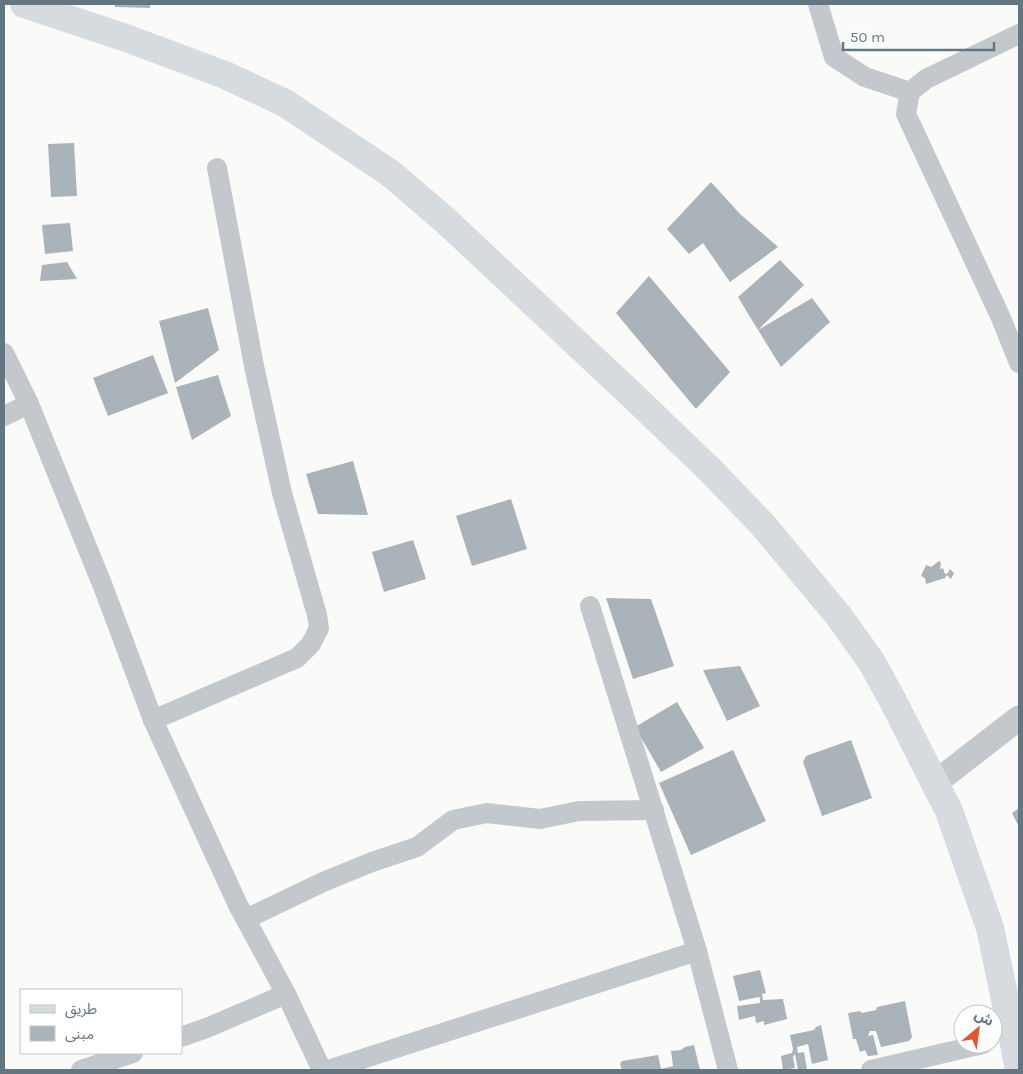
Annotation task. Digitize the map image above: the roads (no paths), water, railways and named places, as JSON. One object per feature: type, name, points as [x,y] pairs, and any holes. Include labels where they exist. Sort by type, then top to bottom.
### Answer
[{"type":"main road","points":[[24,4],[126,38],[225,75],[285,103],[390,173],[432,209],[710,470],[762,524],[838,615],[871,661],[892,699],[949,811],[959,838],[990,928],[999,1004]]},
{"type":"main road","points":[[1003,1039],[1019,1070]]},
{"type":"street","points":[[818,4],[834,58],[865,77],[910,92]]},
{"type":"street","points":[[1019,34],[926,80],[910,92],[906,114],[1001,318],[1019,363]]},
{"type":"street","points":[[153,720],[297,658],[311,644],[319,628],[282,493],[254,366],[217,168]]},
{"type":"street","points":[[4,353],[29,404],[104,589],[153,720],[246,919],[286,994],[322,1070]]},
{"type":"street","points":[[4,416],[29,404]]},
{"type":"street","points":[[590,606],[697,951],[728,1070]]},
{"type":"street","points":[[935,783],[1019,718]]},
{"type":"street","points":[[246,919],[323,882],[372,862],[417,847],[453,820],[488,813],[540,819],[579,811],[654,810]]},
{"type":"street","points":[[328,1070],[697,951]]},
{"type":"street","points":[[182,1037],[210,1027],[286,994]]},
{"type":"street","points":[[871,1070],[953,1051]]},
{"type":"street","points":[[81,1070],[130,1054]]}]
